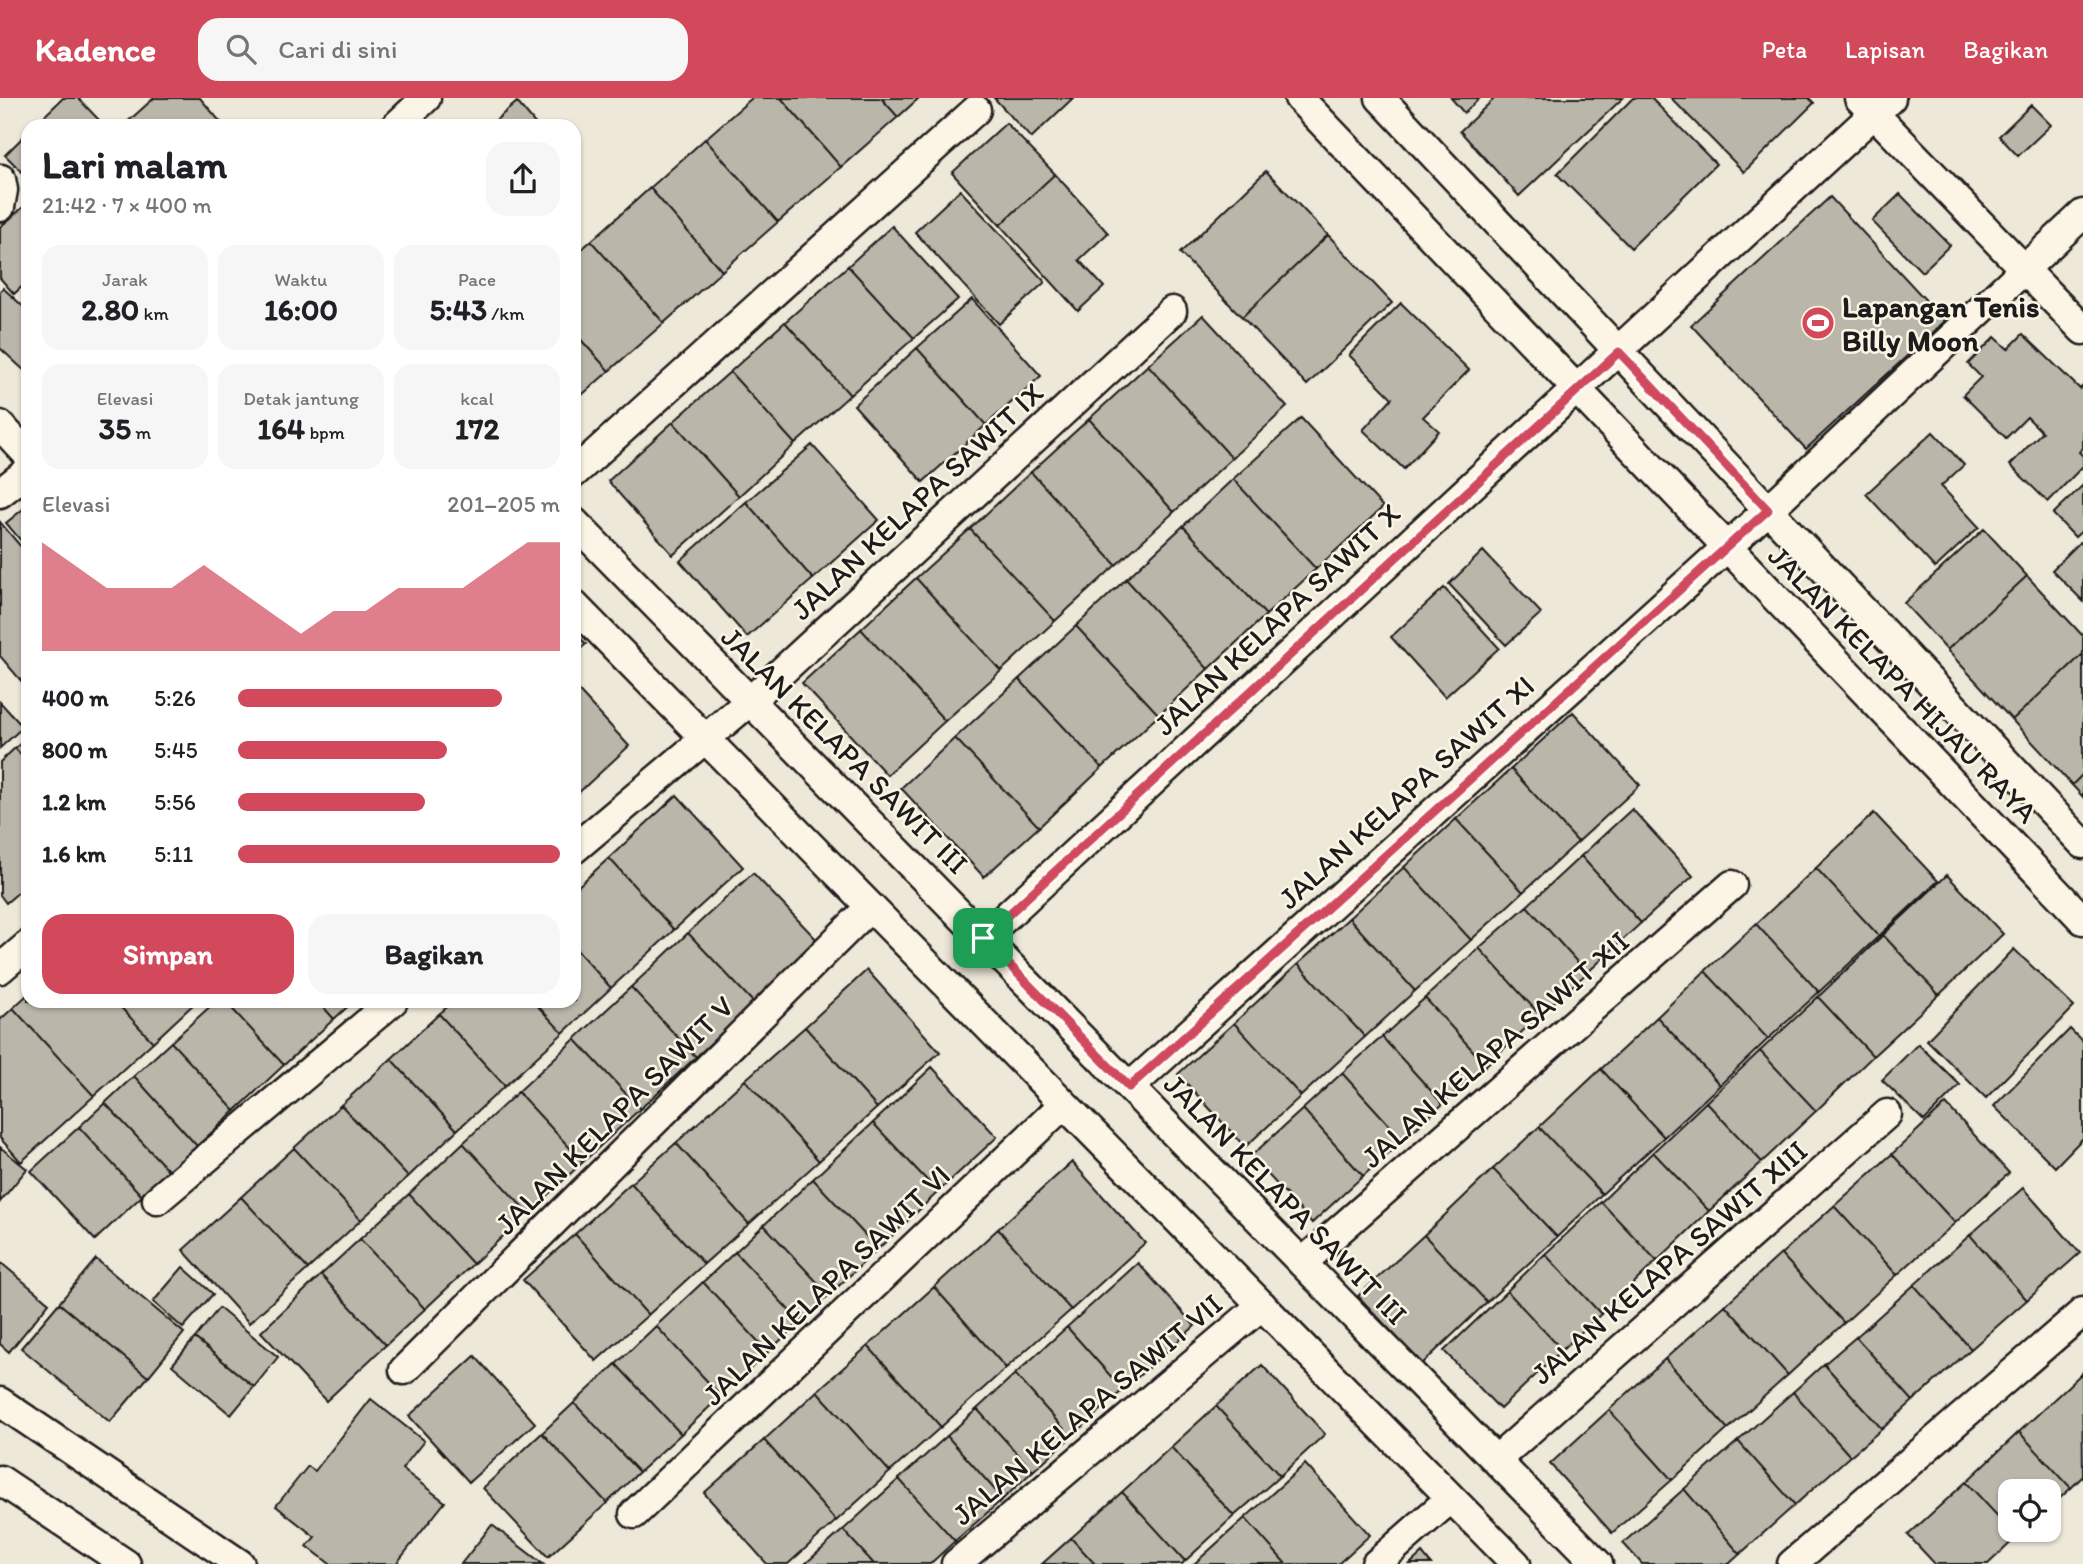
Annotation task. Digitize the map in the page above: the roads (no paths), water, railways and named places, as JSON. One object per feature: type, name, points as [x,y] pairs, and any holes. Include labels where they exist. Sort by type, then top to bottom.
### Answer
[{"type":"street","points":[[404,119],[426,98]]},
{"type":"street","name":"JALAN KELAPA HIJAU RAYA","points":[[1299,98],[2083,920]]},
{"type":"street","name":"JALAN KELAPA HIJAU RAYA","points":[[1380,98],[2083,844]]},
{"type":"street","points":[[1874,103],[2024,270],[2083,330]]},
{"type":"street","name":"JALAN KELAPA SAWIT X","points":[[983,938],[1619,352],[1874,103]]},
{"type":"street","points":[[581,467],[976,110]]},
{"type":"street","points":[[0,207],[4,190],[1,179]]},
{"type":"street","name":"JALAN KELAPA SAWIT XI","points":[[1129,1087],[1768,510],[2083,214]]},
{"type":"street","name":"JALAN KELAPA SAWIT IX","points":[[581,843],[750,701],[1172,311]]},
{"type":"street","points":[[0,425],[21,448]]},
{"type":"street","points":[[0,493],[21,476]]},
{"type":"street","name":"JALAN KELAPA SAWIT III","points":[[581,529],[1598,1564]]},
{"type":"street","points":[[581,612],[1516,1564]]},
{"type":"street","name":"JALAN KELAPA SAWIT XII","points":[[1302,1263],[1732,885]]},
{"type":"street","name":"JALAN KELAPA SAWIT V","points":[[404,1370],[870,907]]},
{"type":"street","points":[[0,970],[21,951]]},
{"type":"street","points":[[157,1200],[385,1008]]},
{"type":"street","name":"JALAN KELAPA SAWIT VI","points":[[634,1514],[1064,1104]]},
{"type":"street","name":"JALAN KELAPA SAWIT XIII","points":[[1496,1460],[1887,1114]]},
{"type":"street","name":"JALAN KELAPA SAWIT VII","points":[[956,1564],[1262,1305]]},
{"type":"street","points":[[1792,1564],[2083,1312]]},
{"type":"street","points":[[0,1402],[240,1564]]},
{"type":"street","points":[[0,1480],[126,1564]]},
{"type":"street","points":[[1376,1564],[1451,1498]]},
{"type":"place","name":"Lapangan Tenis Billy Moon","points":[[1818,323]]}]
